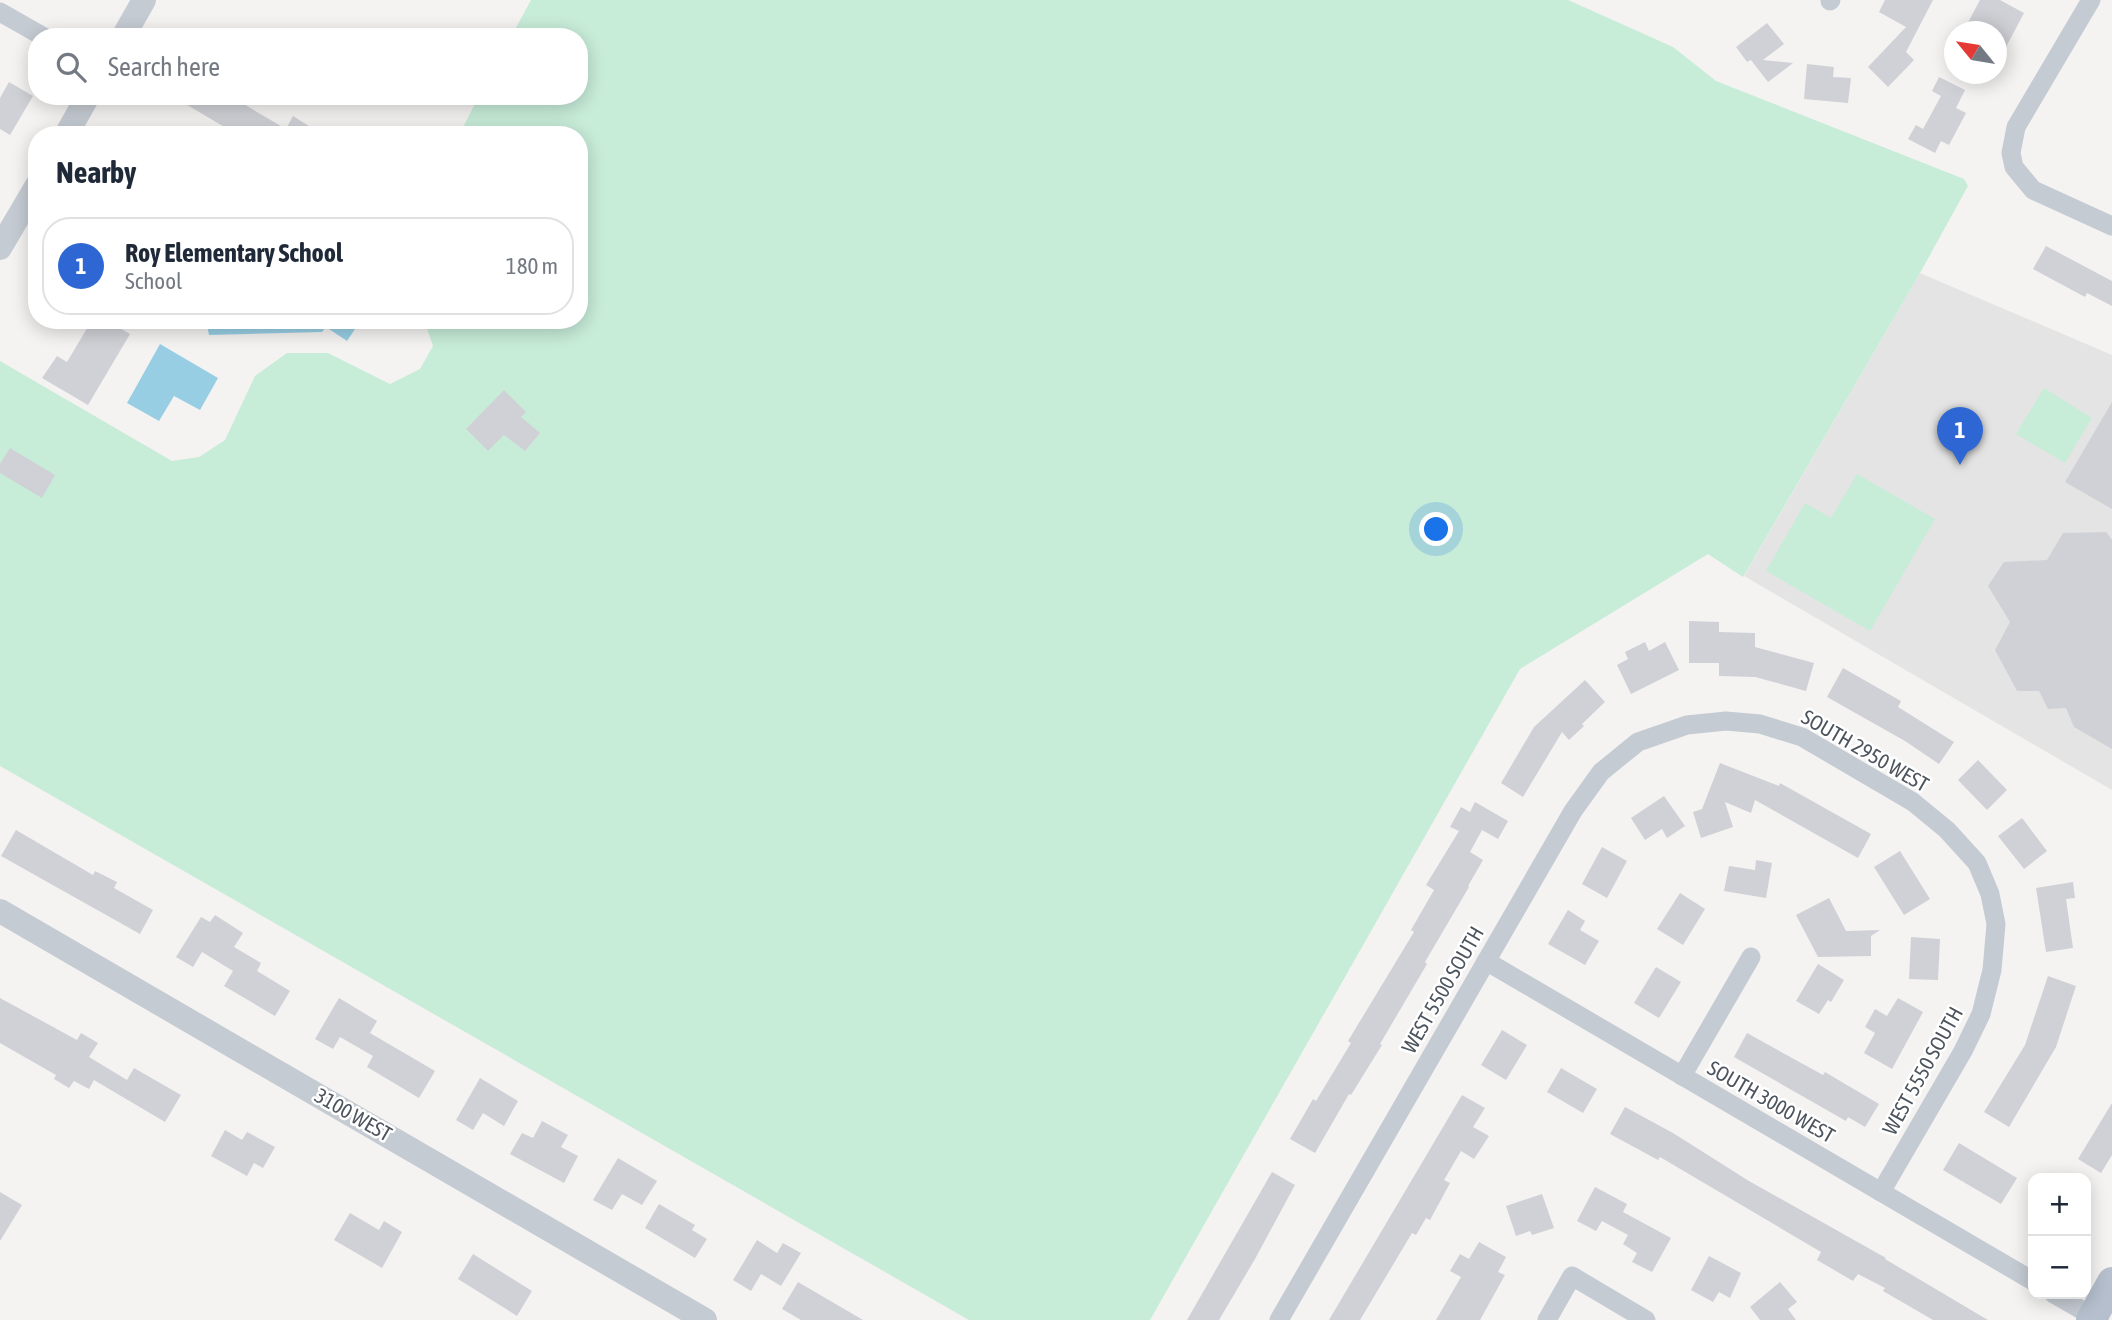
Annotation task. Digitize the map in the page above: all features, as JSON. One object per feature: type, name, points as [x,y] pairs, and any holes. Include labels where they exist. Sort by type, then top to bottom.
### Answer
[{"type":"main road","points":[[2094,1319],[2112,1282]]},
{"type":"street","points":[[128,28],[144,0]]},
{"type":"street","points":[[2091,0],[2017,127],[2011,153],[2014,167],[2033,190],[2112,226]]},
{"type":"street","points":[[0,12],[28,28]]},
{"type":"street","points":[[71,126],[83,105]]},
{"type":"street","points":[[0,248],[28,200]]},
{"type":"street","name":"SOUTH 2950 WEST","points":[[1688,725],[1726,721],[1760,724],[1802,737],[1913,802],[1947,830],[1977,863],[1990,894],[1996,924]]},
{"type":"street","name":"WEST 5500 SOUTH","points":[[1279,1320],[1573,811],[1601,772],[1638,742],[1688,725]]},
{"type":"street","name":"3100 WEST","points":[[0,911],[705,1320]]},
{"type":"street","name":"WEST 5550 SOUTH","points":[[1881,1192],[1963,1051],[1981,1014],[1992,970],[1996,924]]},
{"type":"street","points":[[1682,1076],[1751,957]]},
{"type":"street","name":"SOUTH 3000 WEST","points":[[1486,961],[2028,1279]]},
{"type":"street","points":[[1547,1320],[1572,1276],[1646,1320]]},
{"type":"street","points":[[2062,1299],[2094,1319]]},
{"type":"shaded area","points":[[1920,273],[2112,355],[2112,790],[1744,576]]},
{"type":"green space","points":[[531,0],[1568,0],[1673,47],[1716,81],[1964,179],[1968,186],[1743,577],[1708,554],[1520,669],[1150,1320],[969,1320],[0,766],[0,361],[172,461],[199,457],[225,440],[255,376],[287,353],[328,353],[390,384],[420,369],[433,346],[427,329],[588,329],[588,126],[464,126],[474,105],[588,105],[588,28],[516,28]]},
{"type":"green space","points":[[2044,388],[2092,418],[2065,463],[2016,434]]},
{"type":"green space","points":[[1857,474],[1935,519],[1870,631],[1766,571],[1805,503],[1831,518]]},
{"type":"water","points":[[208,329],[324,329],[322,332],[209,335]]},
{"type":"water","points":[[329,329],[355,329],[347,341]]},
{"type":"water","points":[[160,344],[218,378],[200,410],[174,396],[159,421],[127,403]]},
{"type":"building","points":[[1885,0],[1933,0],[1906,52],[1914,60],[1888,87],[1868,67],[1906,27],[1879,12]]},
{"type":"building","points":[[1980,0],[2000,0],[2024,13],[2007,45],[2007,21],[1969,21]]},
{"type":"building","points":[[1767,23],[1784,44],[1763,60],[1793,63],[1768,82],[1751,60],[1747,62],[1736,47]]},
{"type":"building","points":[[1807,64],[1834,67],[1833,77],[1851,78],[1848,103],[1804,99]]},
{"type":"building","points":[[1939,77],[1944,80],[1944,84],[1953,84],[1965,90],[1956,108],[1966,113],[1949,145],[1941,141],[1935,153],[1908,139],[1916,125],[1923,129],[1941,96],[1932,91]]},
{"type":"building","points":[[9,82],[28,93],[28,104],[10,135],[0,129],[0,98]]},
{"type":"building","points":[[187,105],[245,105],[281,126],[223,126]]},
{"type":"building","points":[[293,116],[309,126],[288,126]]},
{"type":"building","points":[[2046,246],[2112,281],[2112,306],[2087,293],[2085,297],[2033,269]]},
{"type":"building","points":[[87,329],[121,329],[130,334],[88,405],[42,378],[57,356],[67,362]]},
{"type":"building","points":[[504,390],[526,412],[521,417],[540,433],[525,451],[504,435],[488,451],[466,429]]},
{"type":"building","points":[[2112,402],[2112,509],[2065,482]]},
{"type":"building","points":[[10,448],[55,475],[42,498],[0,473],[0,464]]},
{"type":"building","points":[[2106,532],[2112,540],[2112,749],[2074,727],[2066,708],[2048,709],[2039,691],[2017,691],[1995,650],[2010,622],[1988,586],[2004,562],[2047,560],[2063,533]]},
{"type":"building","points":[[1689,621],[1719,622],[1719,632],[1755,633],[1755,647],[1814,663],[1806,691],[1755,677],[1719,676],[1719,663],[1689,663]]},
{"type":"building","points":[[1645,642],[1649,651],[1665,642],[1679,670],[1631,694],[1617,665],[1628,659],[1625,652]]},
{"type":"building","points":[[1843,668],[1901,701],[1898,707],[1954,742],[1939,764],[1905,741],[1827,697]]},
{"type":"building","points":[[1585,680],[1605,702],[1569,740],[1562,732],[1523,797],[1501,783],[1534,727]]},
{"type":"building","points":[[1978,760],[2007,790],[1987,810],[1958,780]]},
{"type":"building","points":[[1720,763],[1779,786],[1780,783],[1871,834],[1858,858],[1755,800],[1751,813],[1725,802],[1733,827],[1701,838],[1693,812],[1702,809]]},
{"type":"building","points":[[1664,796],[1685,826],[1667,838],[1662,829],[1645,840],[1631,818]]},
{"type":"building","points":[[1475,802],[1508,821],[1498,839],[1482,830],[1470,852],[1483,860],[1380,1044],[1382,1045],[1351,1095],[1349,1094],[1315,1153],[1290,1139],[1351,1043],[1348,1041],[1414,932],[1411,930],[1434,890],[1426,885],[1459,831],[1450,827],[1461,807],[1470,812]]},
{"type":"building","points":[[2022,818],[2047,851],[2024,869],[1998,836]]},
{"type":"building","points":[[16,830],[93,875],[95,871],[117,882],[114,888],[153,910],[140,934],[1,856]]},
{"type":"building","points":[[1602,847],[1627,861],[1607,898],[1582,884]]},
{"type":"building","points":[[1900,851],[1930,899],[1904,915],[1874,867]]},
{"type":"building","points":[[1756,860],[1772,863],[1766,898],[1724,891],[1729,866],[1755,870]]},
{"type":"building","points":[[2073,882],[2075,898],[2066,899],[2073,948],[2046,952],[2036,888]]},
{"type":"building","points":[[1680,893],[1705,909],[1683,945],[1657,929]]},
{"type":"building","points":[[1829,898],[1846,931],[1880,930],[1871,936],[1871,956],[1818,957],[1796,915]]},
{"type":"building","points":[[1568,910],[1585,921],[1580,930],[1599,941],[1585,965],[1548,944]]},
{"type":"building","points":[[215,915],[243,933],[234,947],[261,963],[257,971],[290,991],[275,1016],[224,986],[233,971],[202,952],[193,967],[176,957],[201,917],[210,922]]},
{"type":"building","points":[[1911,937],[1940,939],[1938,980],[1909,979]]},
{"type":"building","points":[[1818,964],[1844,980],[1831,1002],[1828,1000],[1819,1014],[1796,1001]]},
{"type":"building","points":[[1656,967],[1681,982],[1659,1018],[1634,1003]]},
{"type":"building","points":[[2048,976],[2076,986],[2056,1047],[2009,1127],[1984,1112],[2025,1045]]},
{"type":"building","points":[[0,998],[77,1040],[81,1033],[98,1043],[89,1057],[127,1080],[134,1068],[181,1095],[165,1122],[94,1080],[89,1089],[74,1081],[69,1088],[54,1079],[56,1075],[0,1043]]},
{"type":"building","points":[[339,998],[377,1021],[370,1033],[435,1071],[419,1098],[367,1067],[373,1056],[340,1037],[333,1049],[315,1039]]},
{"type":"building","points":[[1898,998],[1923,1012],[1892,1069],[1864,1053],[1875,1033],[1865,1027],[1875,1009],[1887,1016]]},
{"type":"building","points":[[1502,1030],[1527,1045],[1506,1080],[1481,1065]]},
{"type":"building","points":[[1747,1033],[1823,1075],[1825,1072],[1879,1104],[1865,1127],[1848,1117],[1846,1121],[1734,1057]]},
{"type":"building","points":[[1561,1068],[1597,1089],[1583,1113],[1547,1092]]},
{"type":"building","points":[[480,1078],[518,1101],[504,1126],[483,1113],[473,1130],[456,1120]]},
{"type":"building","points":[[1462,1095],[1485,1108],[1473,1127],[1489,1136],[1474,1159],[1461,1151],[1444,1180],[1450,1183],[1430,1220],[1426,1218],[1416,1235],[1412,1233],[1360,1320],[1329,1320]]},
{"type":"building","points":[[2112,1103],[2112,1155],[2101,1173],[2078,1159]]},
{"type":"building","points":[[1625,1107],[1988,1320],[1933,1320],[1883,1291],[1885,1288],[1858,1274],[1853,1281],[1817,1260],[1821,1252],[1660,1157],[1658,1160],[1610,1134]]},
{"type":"building","points":[[542,1121],[568,1135],[561,1147],[578,1156],[564,1183],[510,1154],[522,1133],[533,1138]]},
{"type":"building","points":[[225,1130],[242,1140],[247,1132],[275,1147],[263,1168],[254,1163],[247,1176],[211,1156]]},
{"type":"building","points":[[1959,1143],[2017,1178],[2001,1204],[1943,1170]]},
{"type":"building","points":[[618,1158],[657,1181],[642,1205],[622,1194],[612,1210],[593,1200]]},
{"type":"building","points":[[1272,1172],[1295,1185],[1255,1259],[1219,1320],[1187,1320]]},
{"type":"building","points":[[1595,1187],[1627,1204],[1623,1212],[1671,1238],[1652,1272],[1632,1262],[1637,1253],[1623,1244],[1628,1235],[1602,1221],[1596,1231],[1577,1221]]},
{"type":"building","points":[[0,1192],[22,1205],[0,1241]]},
{"type":"building","points":[[1542,1194],[1554,1228],[1532,1235],[1530,1231],[1516,1236],[1506,1206]]},
{"type":"building","points":[[659,1204],[695,1225],[692,1230],[707,1239],[695,1258],[645,1228]]},
{"type":"building","points":[[350,1213],[379,1230],[384,1221],[402,1232],[382,1268],[334,1240]]},
{"type":"building","points":[[757,1240],[777,1253],[783,1243],[801,1253],[781,1286],[761,1274],[751,1291],[733,1280]]},
{"type":"building","points":[[1479,1242],[1506,1257],[1498,1272],[1505,1275],[1480,1320],[1436,1320],[1461,1277],[1450,1271],[1460,1254],[1469,1259]]},
{"type":"building","points":[[473,1254],[532,1291],[517,1316],[458,1279]]},
{"type":"building","points":[[1709,1256],[1741,1273],[1730,1298],[1719,1292],[1713,1302],[1691,1290]]},
{"type":"building","points":[[798,1282],[863,1320],[801,1320],[782,1309]]},
{"type":"building","points":[[1780,1282],[1797,1302],[1788,1309],[1796,1320],[1760,1320],[1750,1307]]},
{"type":"place","name":"Roy Elementary School","points":[[1960,465]]}]
